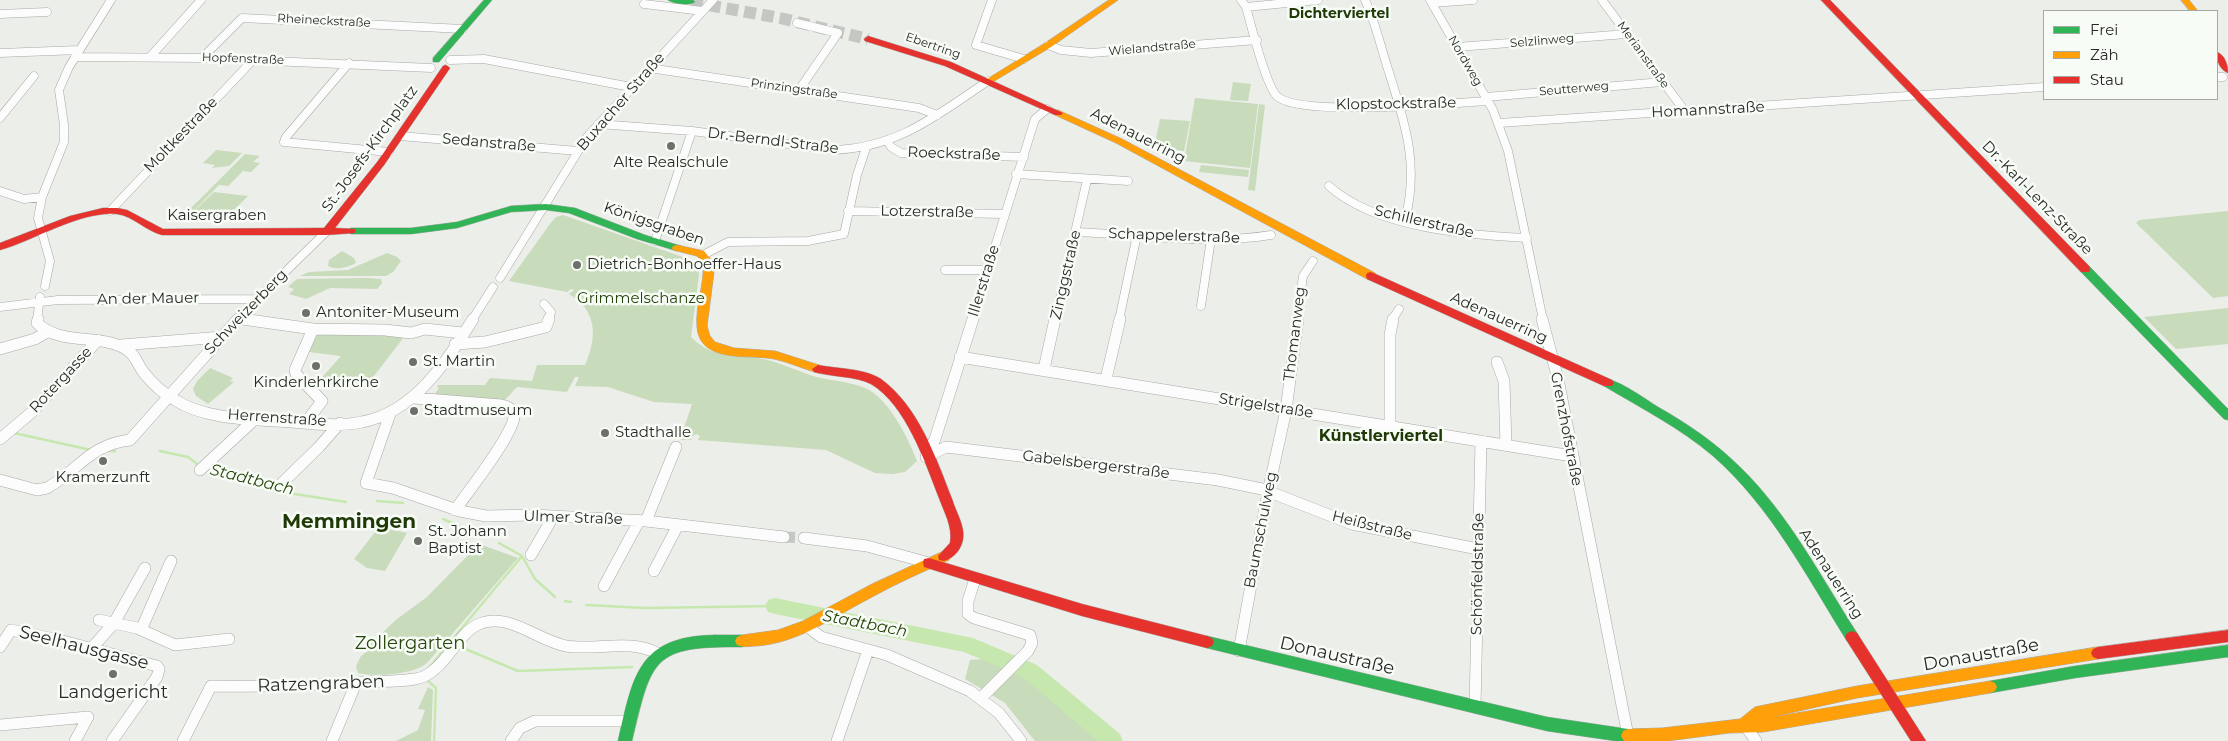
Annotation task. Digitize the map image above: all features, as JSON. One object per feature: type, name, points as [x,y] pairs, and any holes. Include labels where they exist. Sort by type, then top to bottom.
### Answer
[{"type":"main road","points":[[442,62],[463,29],[488,0]]},
{"type":"main road","points":[[672,0],[692,2]]},
{"type":"main road","points":[[988,81],[1048,45],[1114,0]]},
{"type":"main road","name":"Dr.-Karl-Lenz-Straße","points":[[1824,0],[2228,416]]},
{"type":"main road","points":[[2174,0],[2182,10]]},
{"type":"main road","points":[[2185,0],[2193,10]]},
{"type":"main road","name":"Ebertring","points":[[868,39],[948,64],[988,81]]},
{"type":"main road","points":[[2218,41],[2228,55]]},
{"type":"main road","points":[[2218,58],[2223,74]]},
{"type":"main road","name":"St.-Josefs-Kirchplatz","points":[[326,232],[400,136],[436,82],[442,62]]},
{"type":"main road","points":[[948,64],[988,70],[1010,68]]},
{"type":"main road","name":"Adenauerring","points":[[988,81],[1119,141],[1375,278],[1631,394],[1673,420],[1710,448],[1738,474],[1777,519],[1887,688],[1919,741]]},
{"type":"main road","name":"Königsgraben","points":[[326,232],[436,229],[466,223],[511,209],[546,207],[571,210],[655,241],[703,255],[707,259],[709,276],[701,328],[707,342],[719,348],[774,355],[820,370],[873,380],[887,391],[915,430],[958,535],[958,542],[954,549],[808,627],[783,637],[756,642],[686,643],[674,646],[659,654]]},
{"type":"main road","name":"Kaisergraben","points":[[0,247],[19,242],[86,216],[110,211],[130,214],[147,227],[162,232],[326,232]]},
{"type":"main road","name":"Donaustraße","points":[[929,563],[975,579],[1123,622],[1239,652],[1580,731],[1628,736],[1677,735],[1744,724],[1763,725],[2040,680],[2075,672],[2228,651]]},
{"type":"main road","name":"Donaustraße","points":[[1744,724],[1755,714],[1797,704],[2079,656],[2228,636]]},
{"type":"main road","points":[[625,741],[644,675],[659,654]]},
{"type":"street","points":[[45,286],[50,261],[38,218],[42,197],[64,142],[64,125],[59,90],[77,53],[110,0]]},
{"type":"street","points":[[150,57],[200,0]]},
{"type":"street","name":"Buxacher Straße","points":[[500,278],[546,207],[578,151],[598,124],[713,0]]},
{"type":"street","points":[[992,0],[976,45],[1024,59]]},
{"type":"street","points":[[1244,3],[1318,0]]},
{"type":"street","points":[[1365,0],[1371,12],[1401,107],[1411,147],[1413,167],[1410,198],[1405,220]]},
{"type":"street","points":[[1431,2],[1473,0]]},
{"type":"street","name":"Merianstraße","points":[[1602,0],[1684,110]]},
{"type":"street","name":"Nordweg","points":[[1431,2],[1499,123]]},
{"type":"street","name":"Klopstockstraße","points":[[1244,3],[1273,91],[1286,101],[1305,104],[1401,107],[1487,99]]},
{"type":"street","points":[[644,4],[703,10]]},
{"type":"street","points":[[0,14],[46,12]]},
{"type":"street","name":"Rheineckstraße","points":[[202,58],[242,18],[463,29]]},
{"type":"street","points":[[797,23],[838,33],[799,90]]},
{"type":"street","name":"Selzlinweg","points":[[1457,47],[1627,34]]},
{"type":"street","name":"Wielandstraße","points":[[1048,45],[1064,51],[1091,53],[1220,41],[1257,40]]},
{"type":"street","name":"Hopfenstraße","points":[[0,53],[77,53],[410,66],[484,59],[631,87]]},
{"type":"street","name":"Moltkestraße","points":[[110,211],[253,60]]},
{"type":"street","points":[[349,63],[322,93],[284,142],[389,152]]},
{"type":"street","name":"Prinzingstraße","points":[[649,68],[919,108],[937,115]]},
{"type":"street","points":[[0,118],[34,76]]},
{"type":"street","name":"Dr.-Berndl-Straße","points":[[598,124],[692,131],[833,150],[866,148],[888,142],[937,115],[988,81]]},
{"type":"street","name":"Seutterweg","points":[[1487,99],[1662,82]]},
{"type":"street","name":"Homannstraße","points":[[1499,123],[2043,87]]},
{"type":"street","name":"Illerstraße","points":[[926,457],[934,444],[1016,174],[1024,157],[1035,119],[1047,109]]},
{"type":"street","name":"Grenzhofstraße","points":[[1499,123],[1510,158],[1537,295],[1553,358],[1628,736]]},
{"type":"street","points":[[655,241],[692,131]]},
{"type":"street","name":"Sedanstraße","points":[[400,136],[578,151]]},
{"type":"street","name":"Roeckstraße","points":[[888,142],[891,147],[901,153],[1024,157]]},
{"type":"street","points":[[703,255],[728,242],[808,241],[844,234],[848,211],[866,148]]},
{"type":"street","points":[[1016,174],[1087,180],[1128,181]]},
{"type":"street","name":"Zinggstraße","points":[[1044,368],[1077,232],[1087,180]]},
{"type":"street","name":"Schillerstraße","points":[[1329,186],[1348,200],[1405,220],[1465,234],[1526,238]]},
{"type":"street","points":[[0,191],[24,199],[42,197]]},
{"type":"street","name":"Lotzerstraße","points":[[848,211],[1005,214]]},
{"type":"street","name":"Schweizerberg","points":[[0,480],[39,491],[60,479],[94,450],[117,439],[130,440],[238,318],[326,232]]},
{"type":"street","name":"Schappelerstraße","points":[[1077,232],[1211,239],[1252,238],[1271,235]]},
{"type":"street","points":[[1106,379],[1130,273],[1136,235]]},
{"type":"street","points":[[1201,306],[1211,239]]},
{"type":"street","name":"Thomanweg","points":[[1286,410],[1303,276],[1313,261]]},
{"type":"street","points":[[945,270],[987,270]]},
{"type":"street","name":"Herrenstraße","points":[[121,346],[134,353],[144,373],[168,395],[184,404],[254,420],[364,422],[390,414],[414,398],[429,381],[493,287]]},
{"type":"street","points":[[40,299],[37,323],[47,332],[98,340],[121,346],[168,342],[194,337],[222,337]]},
{"type":"street","name":"An der Mauer","points":[[0,307],[40,299],[256,299]]},
{"type":"street","points":[[455,344],[485,342],[546,327],[551,312],[544,304]]},
{"type":"street","points":[[1390,426],[1390,335],[1392,320],[1399,308]]},
{"type":"street","points":[[238,318],[313,329],[385,330],[411,333],[425,329],[462,333]]},
{"type":"street","points":[[307,422],[322,401],[296,374],[295,370],[313,329]]},
{"type":"street","points":[[0,349],[34,339],[47,332]]},
{"type":"street","name":"Rotergasse","points":[[5,431],[32,412],[98,340]]},
{"type":"street","name":"Strigelstraße","points":[[960,356],[1044,368],[1286,410],[1572,456]]},
{"type":"street","points":[[1497,362],[1504,381],[1506,445]]},
{"type":"street","points":[[414,398],[501,405],[512,410],[513,420],[506,435],[455,510]]},
{"type":"street","name":"Baumschulweg","points":[[1239,652],[1268,492],[1286,410]]},
{"type":"street","name":"Ulmer Straße","points":[[390,414],[366,483],[393,488],[455,510],[486,516],[553,516],[643,521],[784,537]]},
{"type":"street","points":[[202,468],[254,420]]},
{"type":"street","points":[[279,486],[319,448],[340,423]]},
{"type":"street","name":"Schönfeldstraße","points":[[1475,707],[1481,441]]},
{"type":"street","points":[[604,586],[643,521],[676,446]]},
{"type":"street","name":"Gabelsbergerstraße","points":[[926,457],[938,449],[946,447],[1218,480],[1268,492]]},
{"type":"street","name":"Heißstraße","points":[[1268,492],[1352,524],[1478,549]]},
{"type":"street","points":[[530,555],[553,516]]},
{"type":"street","points":[[654,571],[678,525]]},
{"type":"street","points":[[804,538],[858,544],[929,563]]},
{"type":"street","points":[[142,630],[171,561]]},
{"type":"street","points":[[92,648],[114,623],[145,568]]},
{"type":"street","points":[[975,579],[968,591],[970,594],[967,612],[974,618],[1030,635],[1032,643],[1028,651],[981,698]]},
{"type":"street","points":[[99,620],[142,630],[175,645],[229,639]]},
{"type":"street","name":"Ratzengraben","points":[[183,741],[211,686],[289,687],[417,679],[430,674],[474,627],[496,621],[514,623],[560,645],[575,648],[643,646],[659,654]]},
{"type":"street","points":[[808,627],[821,638],[868,650],[933,674],[981,698],[1010,724],[1021,741]]},
{"type":"street","name":"Seelhausgasse","points":[[0,647],[11,630],[92,648],[157,666],[159,669],[157,677],[112,741]]},
{"type":"street","points":[[837,741],[868,650]]},
{"type":"street","points":[[332,741],[356,683]]},
{"type":"street","points":[[0,725],[88,717],[76,741]]},
{"type":"street","points":[[511,741],[517,730],[523,725],[535,721],[631,721]]},
{"type":"street","points":[[1744,724],[1756,741]]},
{"type":"green space","points":[[1233,82],[1251,84],[1248,101],[1230,100]]},
{"type":"green space","points":[[1195,98],[1258,104],[1250,168],[1184,161]]},
{"type":"green space","points":[[1259,104],[1265,105],[1255,191],[1248,190]]},
{"type":"green space","points":[[1160,119],[1190,121],[1184,151],[1154,148]]},
{"type":"green space","points":[[216,150],[242,153],[229,166],[212,168],[215,165],[203,163]]},
{"type":"green space","points":[[245,154],[260,156],[253,162],[260,163],[251,172],[243,171],[228,186],[219,185],[184,221],[179,220]]},
{"type":"green space","points":[[1201,165],[1249,170],[1248,177],[1199,172]]},
{"type":"green space","points":[[214,192],[248,196],[223,221],[188,217]]},
{"type":"green space","points":[[2228,211],[2228,296],[2213,298],[2136,223],[2139,220]]},
{"type":"green space","name":"Grimmelschanze","points":[[563,215],[697,262],[699,275],[691,337],[698,344],[714,352],[765,359],[813,376],[865,388],[874,393],[890,409],[903,430],[917,461],[905,472],[893,474],[875,473],[826,450],[698,440],[700,436],[696,434],[691,440],[680,440],[692,404],[654,402],[608,387],[575,386],[579,377],[575,377],[567,392],[517,387],[503,402],[432,398],[439,388],[437,387],[438,385],[485,385],[490,378],[532,381],[537,365],[585,365],[592,345],[592,326],[585,308],[569,294],[574,290],[571,289],[567,292],[509,281],[550,224],[556,217]]},
{"type":"green space","points":[[342,251],[354,258],[356,263],[339,268],[328,266],[329,260]]},
{"type":"green space","points":[[387,253],[401,261],[393,272],[386,276],[300,276],[309,272],[348,270]]},
{"type":"green space","points":[[297,279],[381,279],[382,283],[377,289],[330,288],[306,299],[289,294],[294,289],[288,287]]},
{"type":"green space","points":[[2228,308],[2228,344],[2176,349],[2144,317]]},
{"type":"green space","points":[[318,333],[360,333],[404,337],[364,389],[317,383],[341,356],[309,352]]},
{"type":"green space","points":[[210,368],[233,378],[230,381],[234,382],[208,404],[196,396],[193,389],[197,381]]},
{"type":"green space","points":[[379,527],[407,533],[385,571],[367,568],[354,559]]},
{"type":"green space","name":"Zollergarten","points":[[479,544],[518,558],[427,663],[412,670],[394,674],[374,675],[358,673],[356,666],[361,656],[368,651],[366,648],[397,619],[427,597]]},
{"type":"green space","points":[[993,658],[1040,685],[1103,741],[1035,741],[1005,703],[965,679],[970,660]]},
{"type":"green space","points":[[428,687],[433,690],[431,741],[396,741],[418,730],[425,710],[418,709]]},
{"type":"waterway","name":"Stadtbach","points":[[14,433],[91,450]]},
{"type":"waterway","name":"Stadtbach","points":[[107,451],[115,451]]},
{"type":"waterway","name":"Stadtbach","points":[[160,451],[188,457],[200,466]]},
{"type":"waterway","name":"Stadtbach","points":[[204,469],[212,473],[295,494],[346,502]]},
{"type":"waterway","name":"Stadtbach","points":[[377,501],[403,503]]},
{"type":"waterway","name":"Stadtbach","points":[[443,519],[459,526]]},
{"type":"waterway","name":"Stadtbach","points":[[499,543],[522,556]]},
{"type":"waterway","points":[[503,579],[522,556]]},
{"type":"waterway","name":"Stadtbach","points":[[522,556],[535,579],[555,597]]},
{"type":"waterway","points":[[427,670],[501,581]]},
{"type":"waterway","name":"Stadtbach","points":[[565,601],[571,602]]},
{"type":"waterway","name":"Stadtbach","points":[[586,605],[646,608],[775,606]]},
{"type":"waterway","name":"Stadtbach","points":[[775,606],[966,644],[1030,671],[1113,741]]},
{"type":"waterway","points":[[463,648],[518,671],[632,667]]},
{"type":"waterway","points":[[427,680],[436,688],[434,741]]},
{"type":"tunnel","points":[[691,2],[780,18],[868,39]]},
{"type":"tunnel","points":[[784,537],[804,538]]},
{"type":"traffic: fast","points":[[436,60],[488,0]]},
{"type":"traffic: fast","points":[[672,0],[691,2]]},
{"type":"traffic: fast","points":[[351,231],[411,231],[457,225],[511,209],[546,207],[571,210],[641,237],[677,248]]},
{"type":"traffic: fast","points":[[2085,269],[2228,416]]},
{"type":"traffic: fast","points":[[1608,383],[1691,433],[1717,453],[1737,472],[1756,493],[1791,540],[1852,637]]},
{"type":"traffic: fast","points":[[625,741],[634,702],[643,675],[659,654],[670,648],[687,643],[742,641]]},
{"type":"traffic: fast","points":[[1207,642],[1547,724],[1628,736]]},
{"type":"traffic: fast","points":[[1990,687],[2075,672],[2228,651]]},
{"type":"traffic: slow","points":[[988,81],[1048,45],[1114,0]]},
{"type":"traffic: slow","points":[[2185,0],[2193,10]]},
{"type":"traffic: slow","points":[[1058,113],[1119,141],[1371,276]]},
{"type":"traffic: slow","points":[[677,248],[703,255],[708,262],[708,285],[702,326],[704,337],[711,345],[726,351],[775,355],[818,369]]},
{"type":"traffic: slow","points":[[742,641],[761,640],[808,626],[876,588],[944,556]]},
{"type":"traffic: slow","points":[[1744,724],[1755,714],[1857,692],[2098,653]]},
{"type":"traffic: slow","points":[[1628,736],[1662,735],[1729,726],[1763,725],[1990,687]]},
{"type":"traffic: jam","points":[[1825,0],[2085,269]]},
{"type":"traffic: jam","points":[[868,39],[948,64],[1058,113]]},
{"type":"traffic: jam","points":[[2218,56],[2228,70]]},
{"type":"traffic: jam","points":[[326,232],[381,163],[446,68]]},
{"type":"traffic: jam","points":[[0,247],[73,219],[103,211],[123,212],[162,232],[351,231]]},
{"type":"traffic: jam","points":[[1371,276],[1608,383]]},
{"type":"traffic: jam","points":[[818,369],[875,381],[902,408],[924,446],[955,524],[956,543],[952,550],[944,556]]},
{"type":"traffic: jam","points":[[929,563],[1082,610],[1207,642]]},
{"type":"traffic: jam","points":[[2098,653],[2228,636]]},
{"type":"traffic: jam","points":[[1852,637],[1919,741]]},
{"type":"place","name":"Alte Realschule","points":[[671,146]]},
{"type":"place","name":"Dietrich-Bonhoeffer-Haus","points":[[577,265]]},
{"type":"place","name":"Antoniter-Museum","points":[[306,313]]},
{"type":"place","name":"St. Martin","points":[[413,362]]},
{"type":"place","name":"Kinderlehrkirche","points":[[316,366]]},
{"type":"place","name":"Stadtmuseum","points":[[414,411]]},
{"type":"place","name":"Stadthalle","points":[[605,433]]},
{"type":"place","name":"Kramerzunft","points":[[103,461]]},
{"type":"place","name":"St. Johann Baptist","points":[[418,541]]},
{"type":"place","name":"Landgericht","points":[[113,674]]},
{"type":"district","name":"Dichterviertel","points":[[1339,14]]},
{"type":"district","name":"Künstlerviertel","points":[[1381,436]]},
{"type":"district","name":"Memmingen","points":[[349,522]]}]
